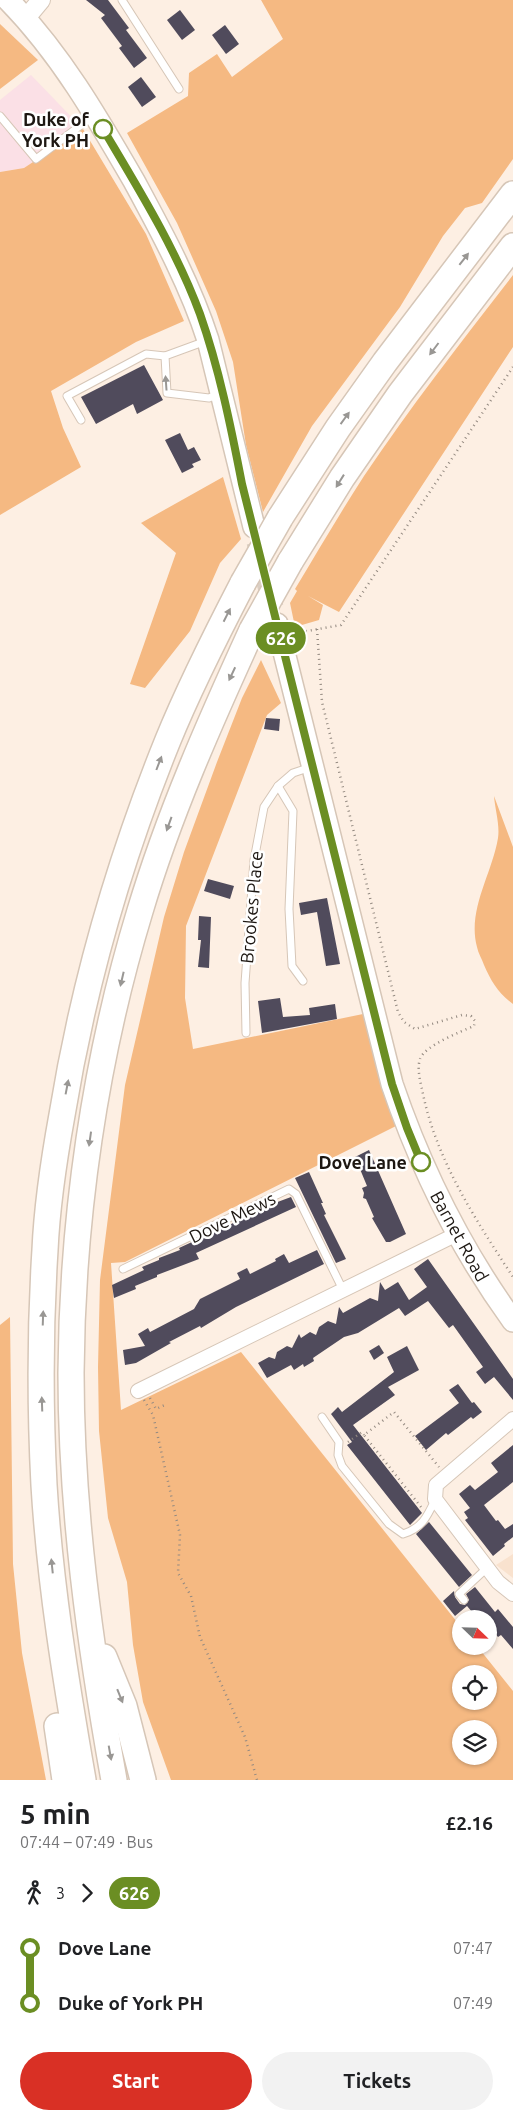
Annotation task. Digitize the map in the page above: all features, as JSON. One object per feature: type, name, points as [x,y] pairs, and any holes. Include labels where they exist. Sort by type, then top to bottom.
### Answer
[{"type":"highway","points":[[83,1780],[57,1615],[44,1486],[41,1367],[45,1248],[56,1147],[77,1032],[94,961],[114,891],[142,807],[169,738],[198,672],[243,583],[280,518],[338,428],[385,362],[513,194]]},
{"type":"highway","points":[[114,1780],[89,1618],[74,1458],[71,1372],[79,1228],[92,1127],[122,976],[157,856],[205,731],[252,630],[290,562],[342,478],[400,394],[513,246]]},
{"type":"highway","points":[[57,1615],[56,1706],[65,1780]]},
{"type":"highway","points":[[89,1618],[124,1706],[144,1780]]},
{"type":"main road","points":[[8,0],[26,18],[62,64],[95,115],[177,261],[200,314],[208,340],[254,528]]},
{"type":"main road","name":"Barnet Road","points":[[279,630],[392,1084],[407,1128],[426,1173],[457,1234],[490,1290],[513,1321]]},
{"type":"street","points":[[26,18],[41,0]]},
{"type":"street","points":[[141,1390],[457,1234]]},
{"type":"street","points":[[513,1419],[436,1485],[435,1499],[498,1582],[513,1594]]},
{"type":"lane","points":[[122,0],[179,89]]},
{"type":"lane","points":[[0,116],[36,159],[95,115]]},
{"type":"lane","points":[[81,420],[67,396],[146,354],[165,356],[208,340]]},
{"type":"lane","points":[[165,356],[167,394],[209,398],[222,394]]},
{"type":"lane","name":"Brookes Place","points":[[246,1033],[245,983],[254,860],[264,807],[278,786],[293,773],[312,766]]},
{"type":"lane","name":"Brookes Place","points":[[278,786],[293,811],[289,909],[292,966],[303,981]]},
{"type":"lane","name":"Dove Mews","points":[[123,1268],[289,1189],[296,1194],[343,1290]]},
{"type":"lane","points":[[322,1417],[339,1442],[338,1455],[342,1466],[389,1524],[403,1534],[415,1530],[428,1515],[435,1499]]},
{"type":"lane","points":[[464,1600],[459,1594],[487,1568]]},
{"type":"path","points":[[279,630],[317,629],[341,625],[513,367]]},
{"type":"path","points":[[317,629],[322,702],[398,1012],[404,1022],[415,1029],[462,1015],[471,1016],[475,1021],[474,1026],[453,1035],[424,1053],[420,1060],[419,1077],[426,1108],[457,1185],[478,1224],[513,1277]]},
{"type":"path","points":[[141,1390],[156,1409],[167,1404]]},
{"type":"path","points":[[141,1390],[153,1415],[180,1534],[178,1573],[191,1596],[200,1637],[245,1737],[257,1780]]},
{"type":"path","points":[[364,1435],[394,1412],[446,1476]]},
{"type":"path","points":[[339,1442],[348,1442],[362,1432],[428,1515]]},
{"type":"shaded area","points":[[261,0],[513,0],[513,159],[482,203],[465,208],[443,236],[400,307],[312,426],[263,512],[246,445],[233,362],[216,311],[177,223],[127,133],[188,96],[189,73],[217,54],[232,77],[283,39]]},
{"type":"shaded area","points":[[0,24],[38,60],[0,89]]},
{"type":"shaded area","points":[[31,75],[83,129],[24,168],[0,172],[0,100]]},
{"type":"shaded area","points":[[83,129],[146,234],[184,321],[136,342],[51,391],[63,428],[81,467],[0,515],[0,172],[24,168]]},
{"type":"shaded area","points":[[513,275],[513,347],[339,612],[308,596],[323,605],[319,620],[295,627],[290,603],[297,591],[295,589],[346,504],[418,399]]},
{"type":"shaded area","points":[[223,477],[241,539],[220,563],[190,631],[145,688],[130,684],[176,553],[141,523]]},
{"type":"shaded area","points":[[261,660],[281,703],[267,715],[186,926],[185,998],[193,1049],[363,1014],[396,1126],[125,1262],[111,1263],[121,1410],[241,1352],[452,1616],[452,1655],[484,1655],[492,1665],[452,1665],[452,1710],[497,1710],[497,1671],[513,1691],[513,1780],[171,1780],[143,1702],[133,1645],[127,1582],[108,1518],[99,1431],[100,1280],[125,1085],[164,917],[184,852],[242,698]]},
{"type":"shaded area","points":[[494,796],[513,847],[513,1004],[499,991],[489,976],[478,952],[475,933],[475,919],[478,906],[498,838],[498,822]]},
{"type":"shaded area","points":[[10,1317],[13,1564],[22,1653],[46,1780],[0,1780],[0,1325]]},
{"type":"shaded area","points":[[513,1554],[513,1578],[496,1565]]},
{"type":"building","points":[[86,0],[108,0],[129,28],[126,30],[147,58],[134,68],[119,48],[122,46],[101,18],[105,15]]},
{"type":"building","points":[[180,10],[195,30],[182,40],[167,20]]},
{"type":"building","points":[[225,25],[239,44],[226,54],[212,35]]},
{"type":"building","points":[[141,77],[156,97],[142,107],[128,87]]},
{"type":"building","points":[[144,365],[163,400],[137,414],[133,404],[96,424],[81,397]]},
{"type":"building","points":[[180,433],[188,450],[194,447],[201,460],[192,464],[194,467],[182,473],[165,440]]},
{"type":"building","points":[[266,718],[280,719],[279,731],[264,729]]},
{"type":"building","points":[[208,879],[234,886],[230,899],[204,891]]},
{"type":"building","points":[[327,898],[340,964],[326,966],[317,912],[301,915],[299,903]]},
{"type":"building","points":[[199,916],[211,917],[209,968],[198,967],[201,940],[198,940]]},
{"type":"building","points":[[280,998],[283,1017],[310,1015],[309,1008],[335,1004],[337,1019],[262,1033],[258,1001]]},
{"type":"building","points":[[369,1150],[406,1234],[390,1242],[386,1242],[372,1218],[374,1217],[366,1199],[363,1198],[362,1188],[367,1186],[355,1157]]},
{"type":"building","points":[[309,1172],[323,1203],[321,1203],[326,1214],[324,1215],[346,1259],[336,1263],[295,1178]]},
{"type":"building","points":[[291,1197],[296,1207],[196,1253],[199,1259],[157,1275],[157,1277],[135,1286],[136,1289],[114,1298],[112,1285],[144,1270],[142,1267],[255,1213],[255,1211]]},
{"type":"building","points":[[317,1250],[324,1264],[236,1307],[201,1328],[200,1326],[169,1342],[171,1343],[136,1363],[125,1365],[123,1350],[145,1346],[138,1334],[148,1328],[150,1332],[194,1309],[200,1299],[240,1279],[237,1273],[247,1268],[250,1274],[276,1261],[275,1259],[284,1254],[289,1263]]},
{"type":"building","points":[[428,1259],[513,1379],[513,1400],[494,1377],[485,1384],[476,1372],[483,1367],[453,1325],[449,1328],[428,1301],[405,1316],[399,1308],[358,1333],[344,1337],[313,1358],[314,1361],[304,1367],[303,1364],[294,1370],[291,1365],[267,1378],[258,1363],[269,1357],[275,1359],[277,1352],[287,1346],[292,1348],[299,1334],[301,1338],[310,1332],[316,1335],[319,1327],[328,1321],[336,1324],[339,1307],[343,1313],[370,1298],[378,1301],[380,1282],[385,1290],[398,1282],[409,1300],[427,1287],[414,1269]]},
{"type":"building","points":[[379,1345],[384,1353],[374,1360],[369,1351]]},
{"type":"building","points":[[407,1346],[419,1370],[388,1387],[395,1395],[353,1425],[422,1513],[410,1525],[347,1445],[352,1442],[331,1414],[338,1407],[342,1412],[394,1372],[387,1357]]},
{"type":"building","points":[[458,1384],[472,1403],[474,1402],[482,1412],[473,1419],[471,1417],[448,1435],[446,1433],[426,1450],[415,1436],[459,1403],[449,1390]]},
{"type":"building","points":[[513,1445],[513,1482],[484,1505],[496,1521],[498,1520],[505,1529],[513,1524],[513,1537],[493,1556],[465,1520],[468,1518],[464,1512],[470,1508],[459,1494],[470,1485],[475,1490],[498,1472],[491,1463]]},
{"type":"building","points":[[429,1522],[472,1575],[459,1587],[416,1534]]},
{"type":"building","points":[[475,1587],[493,1610],[470,1610],[467,1606],[462,1610],[452,1610],[452,1612],[443,1601],[454,1591],[455,1597],[460,1604],[465,1605],[469,1600],[466,1594]]},
{"type":"building","points":[[498,1609],[513,1627],[513,1649],[501,1635],[498,1637]]},
{"type":"tunnel","points":[[257,542],[273,607]]},
{"type":"bus line","name":"626","points":[[103,129],[155,219],[177,261],[200,314],[228,416],[242,484],[392,1084],[421,1162]]},
{"type":"place","name":"Duke of York PH","points":[[103,129]]},
{"type":"place","name":"Dove Lane","points":[[421,1162]]}]
